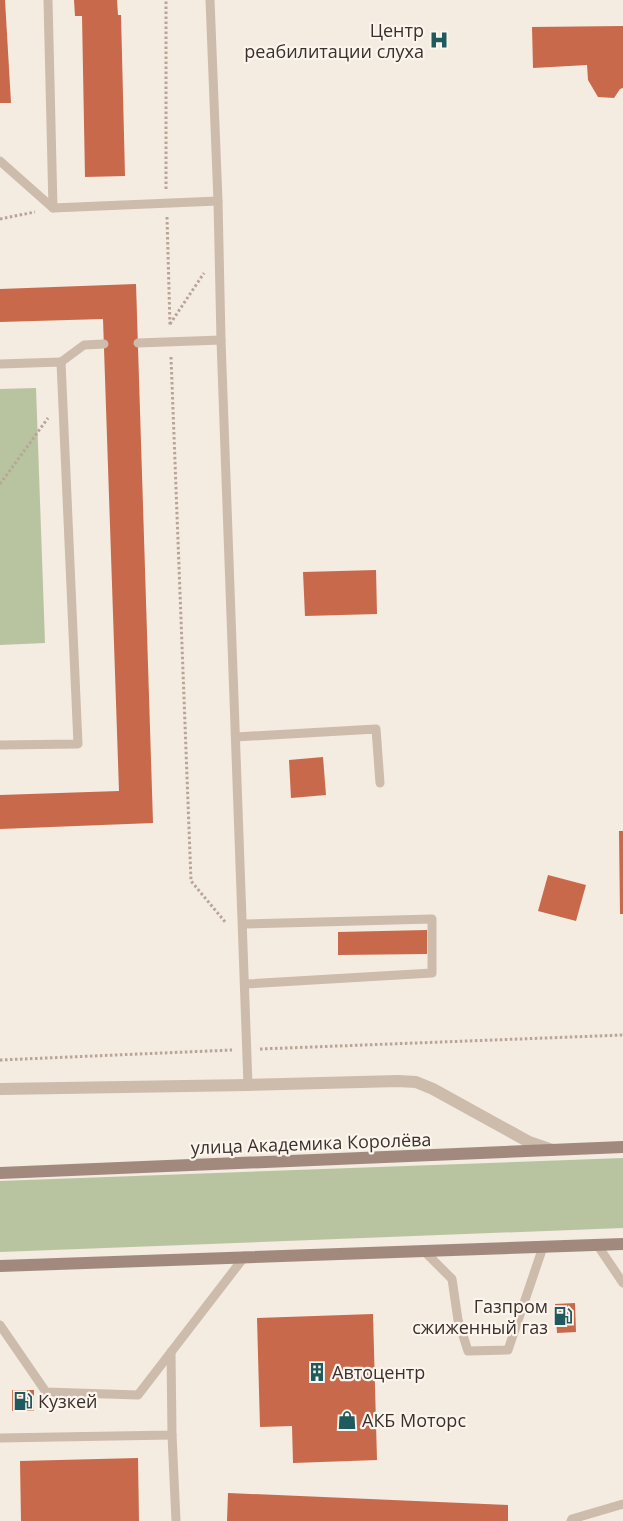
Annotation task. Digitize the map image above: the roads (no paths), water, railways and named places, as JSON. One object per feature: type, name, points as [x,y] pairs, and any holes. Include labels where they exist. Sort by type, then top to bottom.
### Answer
[{"type":"street","points":[[0,1089],[416,1082],[433,1088],[529,1142],[552,1150]]},
{"type":"street","name":"улица Академика Королёва","points":[[0,1173],[623,1148]]},
{"type":"street","points":[[0,1266],[623,1244]]},
{"type":"lane","points":[[48,0],[53,208]]},
{"type":"lane","points":[[210,0],[246,984],[248,1085]]},
{"type":"lane","points":[[0,161],[53,208],[218,201]]},
{"type":"lane","points":[[138,343],[221,340]]},
{"type":"lane","points":[[0,364],[61,362],[84,345],[104,344]]},
{"type":"lane","points":[[0,745],[78,744],[61,362]]},
{"type":"lane","points":[[236,737],[376,729],[380,783]]},
{"type":"lane","points":[[243,924],[432,919],[432,973],[246,984]]},
{"type":"lane","points":[[598,1246],[623,1283]]},
{"type":"lane","points":[[423,1250],[452,1279],[458,1320],[468,1351],[508,1350],[543,1247]]},
{"type":"lane","points":[[1,1328],[46,1392],[138,1395],[244,1256]]},
{"type":"lane","points":[[171,1352],[176,1521]]},
{"type":"lane","points":[[0,1438],[172,1435]]},
{"type":"lane","points":[[572,1521],[572,1519],[623,1504]]},
{"type":"place","name":"Центр реабилитации слуха","points":[[439,40]]},
{"type":"place","name":"Газпром сжиженный газ","points":[[563,1316]]},
{"type":"place","name":"Автоцентр","points":[[317,1372]]},
{"type":"place","name":"Кузкей","points":[[23,1401]]},
{"type":"place","name":"АКБ Моторс","points":[[347,1420]]}]
